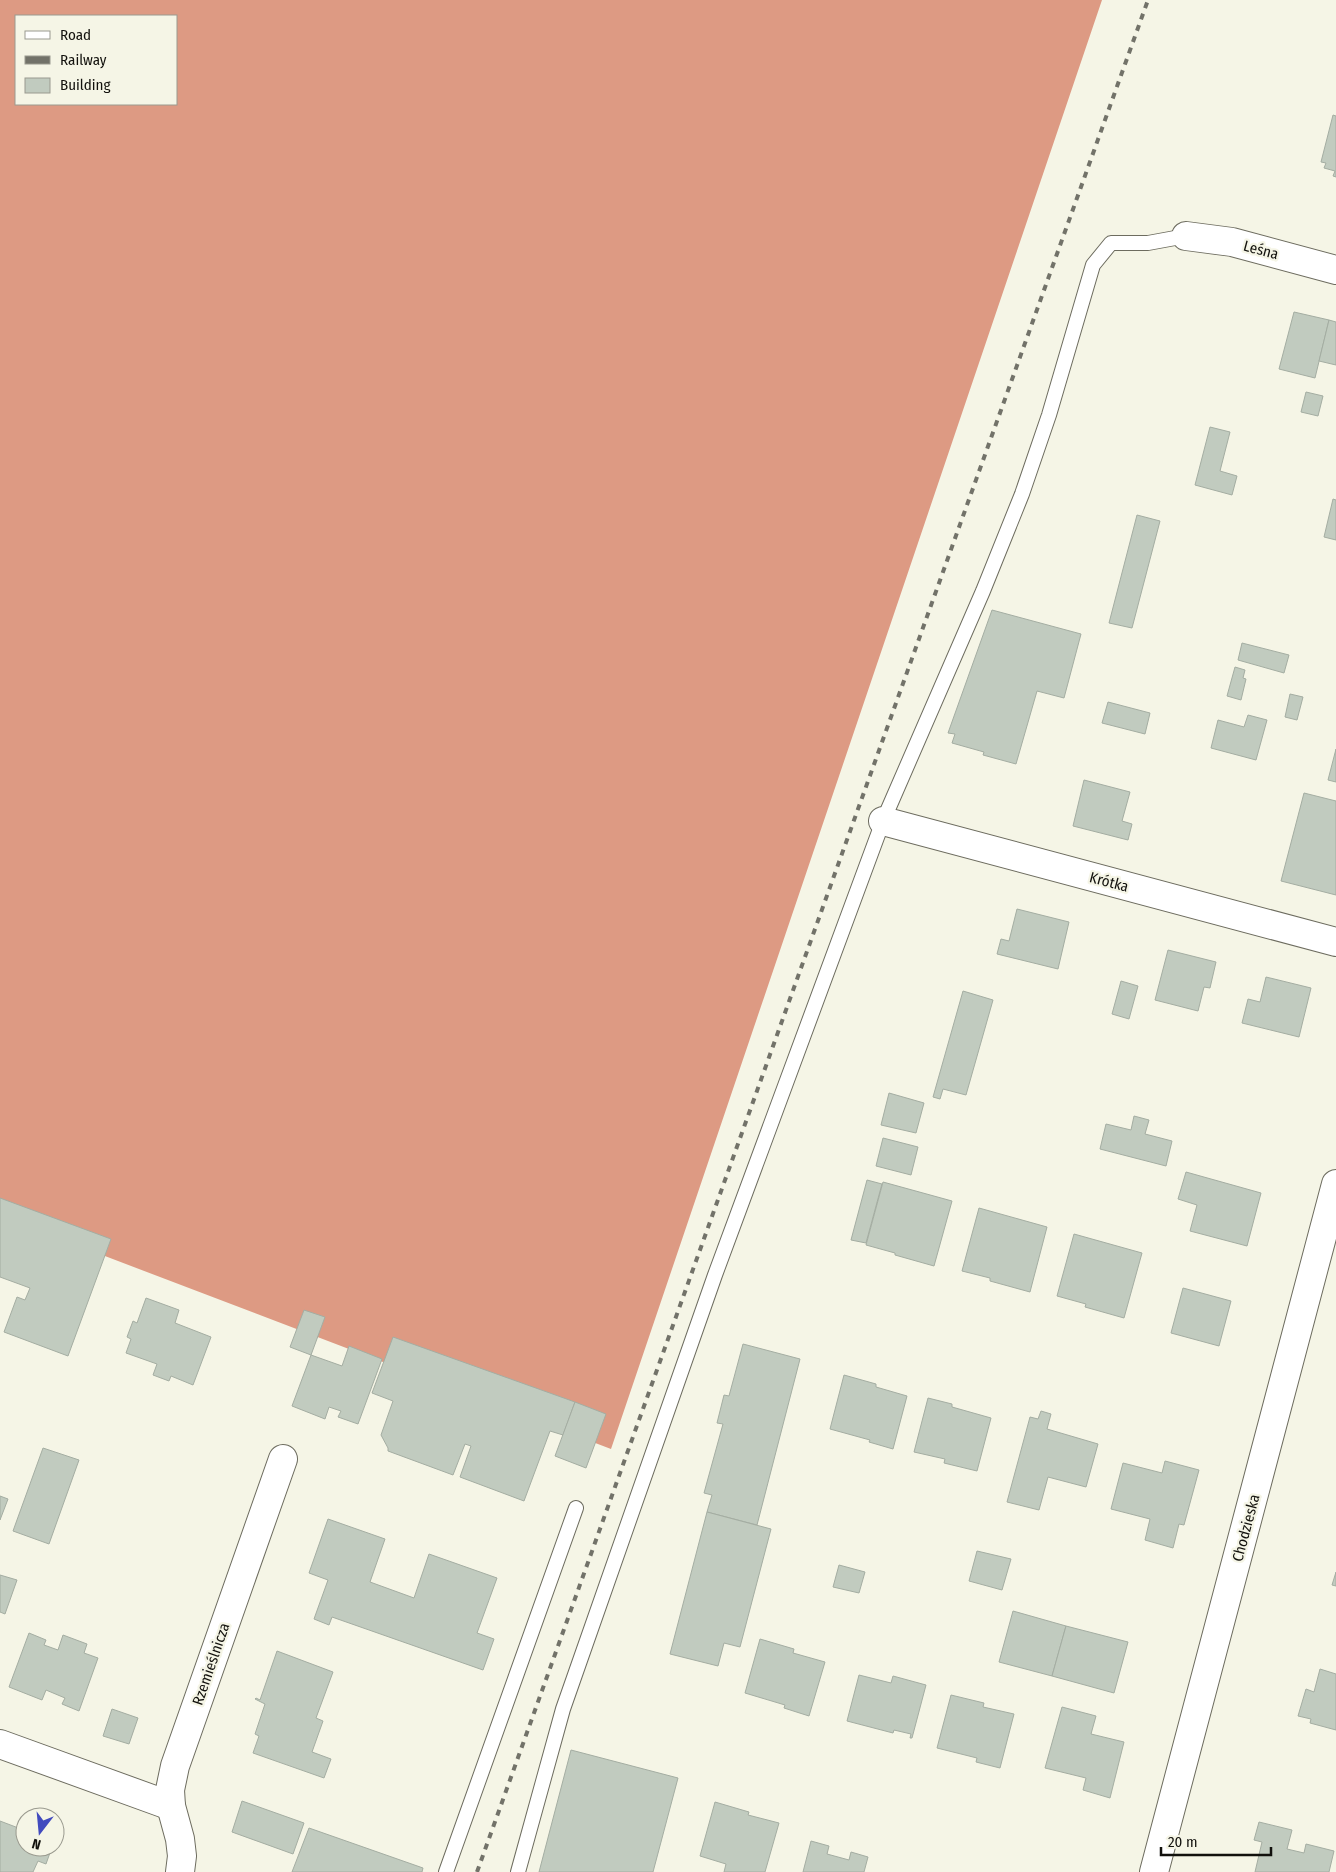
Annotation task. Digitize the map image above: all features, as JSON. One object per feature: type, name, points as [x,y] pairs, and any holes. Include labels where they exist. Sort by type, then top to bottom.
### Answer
[{"type":"street","name":"Leśna","points":[[1186,236],[1232,242],[1336,270]]},
{"type":"street","name":"Krótka","points":[[883,821],[1336,942]]},
{"type":"street","name":"Chodzieska","points":[[1154,1872],[1336,1184]]},
{"type":"street","name":"Rzemieślnicza","points":[[180,1872],[182,1856],[180,1839],[171,1806],[170,1790],[175,1766],[283,1459]]},
{"type":"street","points":[[0,1744],[171,1806]]},
{"type":"lane","points":[[518,1872],[566,1699],[714,1274],[883,821],[983,591],[1022,494],[1049,415],[1093,265],[1111,242],[1148,243],[1186,236]]},
{"type":"lane","points":[[446,1872],[576,1508]]},
{"type":"shaded area","points":[[0,0],[1102,0],[611,1449],[0,1216]]},
{"type":"building","points":[[1333,115],[1336,116],[1336,177],[1333,176],[1335,171],[1324,168],[1326,163],[1321,162]]},
{"type":"building","points":[[1294,312],[1329,320],[1315,378],[1279,369]]},
{"type":"building","points":[[1329,320],[1336,322],[1336,365],[1319,361]]},
{"type":"building","points":[[1306,392],[1323,396],[1318,416],[1301,412]]},
{"type":"building","points":[[1210,427],[1230,432],[1220,471],[1237,476],[1232,495],[1195,485]]},
{"type":"building","points":[[1333,499],[1336,500],[1336,540],[1324,537]]},
{"type":"building","points":[[1137,515],[1160,521],[1132,628],[1109,623]]},
{"type":"building","points":[[992,610],[1081,634],[1064,698],[1037,691],[1016,764],[983,755],[984,752],[952,743],[955,734],[948,733]]},
{"type":"building","points":[[1242,643],[1289,655],[1284,673],[1238,660]]},
{"type":"building","points":[[1235,667],[1245,670],[1243,678],[1246,679],[1241,700],[1227,696]]},
{"type":"building","points":[[1290,694],[1303,697],[1297,720],[1285,717]]},
{"type":"building","points":[[1108,702],[1150,713],[1145,734],[1102,723]]},
{"type":"building","points":[[1248,715],[1267,720],[1256,760],[1211,748],[1218,720],[1244,727]]},
{"type":"building","points":[[1336,749],[1336,782],[1328,780]]},
{"type":"building","points":[[1084,780],[1130,792],[1122,821],[1132,824],[1128,840],[1073,826]]},
{"type":"building","points":[[1304,793],[1336,801],[1336,895],[1281,881]]},
{"type":"building","points":[[1017,909],[1069,922],[1058,969],[997,954],[1001,939],[1009,941]]},
{"type":"building","points":[[1168,950],[1216,962],[1210,988],[1204,987],[1198,1011],[1155,1000]]},
{"type":"building","points":[[1266,977],[1311,988],[1299,1037],[1242,1023],[1248,999],[1260,1002]]},
{"type":"building","points":[[1121,981],[1138,986],[1129,1019],[1112,1014]]},
{"type":"building","points":[[963,991],[993,1000],[966,1095],[943,1089],[940,1099],[933,1097]]},
{"type":"building","points":[[889,1093],[924,1103],[916,1133],[881,1125]]},
{"type":"building","points":[[1134,1116],[1149,1120],[1145,1134],[1172,1141],[1166,1166],[1100,1149],[1106,1124],[1131,1130]]},
{"type":"building","points":[[883,1138],[918,1147],[911,1175],[876,1166]]},
{"type":"building","points":[[1186,1172],[1261,1193],[1247,1246],[1190,1231],[1197,1205],[1178,1199]]},
{"type":"building","points":[[867,1180],[882,1184],[866,1243],[851,1240]]},
{"type":"building","points":[[883,1182],[952,1201],[934,1266],[866,1245]]},
{"type":"building","points":[[0,1198],[111,1239],[68,1356],[4,1332],[17,1297],[25,1300],[30,1288],[0,1277]]},
{"type":"building","points":[[979,1208],[1047,1227],[1030,1292],[990,1281],[990,1278],[962,1271]]},
{"type":"building","points":[[1074,1234],[1142,1253],[1124,1318],[1085,1307],[1086,1304],[1057,1296]]},
{"type":"building","points":[[1183,1288],[1231,1301],[1219,1346],[1171,1333]]},
{"type":"building","points":[[146,1298],[179,1310],[175,1323],[211,1337],[193,1385],[171,1376],[169,1381],[153,1375],[157,1364],[126,1353],[131,1339],[127,1337],[133,1321],[137,1323]]},
{"type":"building","points":[[304,1310],[325,1317],[311,1355],[290,1347]]},
{"type":"building","points":[[393,1337],[575,1402],[563,1435],[550,1431],[524,1501],[460,1477],[471,1446],[465,1444],[453,1475],[388,1451],[381,1435],[393,1401],[372,1393]]},
{"type":"building","points":[[743,1344],[800,1359],[757,1525],[707,1512],[712,1495],[704,1493],[723,1424],[717,1423],[724,1395],[729,1396]]},
{"type":"building","points":[[349,1346],[382,1359],[358,1424],[338,1417],[341,1411],[329,1407],[325,1419],[292,1406],[311,1355],[342,1366]]},
{"type":"building","points":[[844,1375],[876,1384],[876,1387],[907,1396],[893,1449],[869,1442],[870,1440],[830,1429]]},
{"type":"building","points":[[928,1398],[952,1404],[952,1407],[991,1418],[977,1471],[944,1463],[945,1459],[914,1452]]},
{"type":"building","points":[[575,1402],[606,1414],[586,1468],[555,1456]]},
{"type":"building","points":[[1041,1411],[1051,1414],[1047,1429],[1098,1444],[1086,1487],[1048,1477],[1039,1510],[1007,1502],[1030,1417],[1038,1419]]},
{"type":"building","points":[[43,1448],[79,1460],[49,1544],[13,1531]]},
{"type":"building","points":[[1165,1461],[1199,1470],[1184,1525],[1179,1524],[1173,1548],[1145,1540],[1150,1519],[1111,1509],[1123,1463],[1162,1473]]},
{"type":"building","points":[[0,1496],[8,1499],[0,1520]]},
{"type":"building","points":[[707,1512],[771,1529],[740,1647],[724,1643],[718,1666],[670,1654]]},
{"type":"building","points":[[328,1519],[385,1539],[370,1582],[414,1598],[429,1554],[497,1578],[477,1633],[494,1639],[483,1670],[332,1617],[329,1625],[314,1619],[328,1580],[309,1573]]},
{"type":"building","points":[[977,1551],[1011,1559],[1002,1590],[969,1581]]},
{"type":"building","points":[[839,1565],[865,1572],[859,1593],[833,1587]]},
{"type":"building","points":[[1336,1572],[1336,1586],[1332,1585]]},
{"type":"building","points":[[0,1575],[17,1580],[5,1614],[0,1612]]},
{"type":"building","points":[[1013,1611],[1066,1626],[1052,1676],[999,1662]]},
{"type":"building","points":[[1066,1626],[1128,1642],[1114,1693],[1052,1676]]},
{"type":"building","points":[[29,1633],[46,1640],[44,1645],[58,1650],[63,1635],[87,1644],[84,1653],[98,1658],[79,1711],[62,1704],[65,1698],[46,1690],[42,1700],[9,1687]]},
{"type":"building","points":[[760,1639],[794,1649],[793,1653],[825,1662],[809,1716],[784,1708],[785,1705],[745,1693]]},
{"type":"building","points":[[277,1651],[333,1672],[316,1718],[323,1721],[312,1752],[331,1759],[324,1778],[253,1753],[259,1736],[255,1734],[265,1704],[255,1699],[260,1700]]},
{"type":"building","points":[[1320,1669],[1336,1674],[1336,1730],[1310,1723],[1311,1719],[1298,1716],[1306,1689],[1314,1692]]},
{"type":"building","points":[[859,1675],[891,1683],[893,1676],[926,1685],[912,1738],[910,1738],[911,1734],[894,1730],[893,1733],[847,1721]]},
{"type":"building","points":[[951,1695],[984,1703],[983,1707],[1014,1714],[1000,1768],[976,1762],[977,1758],[937,1748]]},
{"type":"building","points":[[1062,1707],[1096,1716],[1091,1734],[1124,1742],[1110,1798],[1083,1790],[1086,1778],[1045,1768]]},
{"type":"building","points":[[112,1709],[138,1718],[129,1744],[103,1736]]},
{"type":"building","points":[[571,1750],[678,1778],[653,1872],[539,1872]]},
{"type":"building","points":[[242,1801],[304,1823],[293,1854],[232,1832]]},
{"type":"building","points":[[715,1802],[749,1812],[748,1815],[779,1823],[765,1872],[724,1872],[726,1864],[700,1856]]},
{"type":"building","points":[[0,1821],[15,1827],[15,1857],[48,1857],[46,1864],[38,1861],[33,1872],[0,1872]]},
{"type":"building","points":[[1259,1822],[1292,1830],[1287,1849],[1304,1853],[1306,1844],[1334,1851],[1329,1872],[1255,1872],[1262,1842],[1254,1840]]},
{"type":"building","points":[[309,1828],[423,1868],[422,1872],[292,1872]]},
{"type":"building","points":[[811,1841],[829,1846],[827,1854],[849,1860],[851,1852],[868,1857],[864,1872],[803,1872]]},
{"type":"railway","points":[[477,1872],[1148,0]]}]
